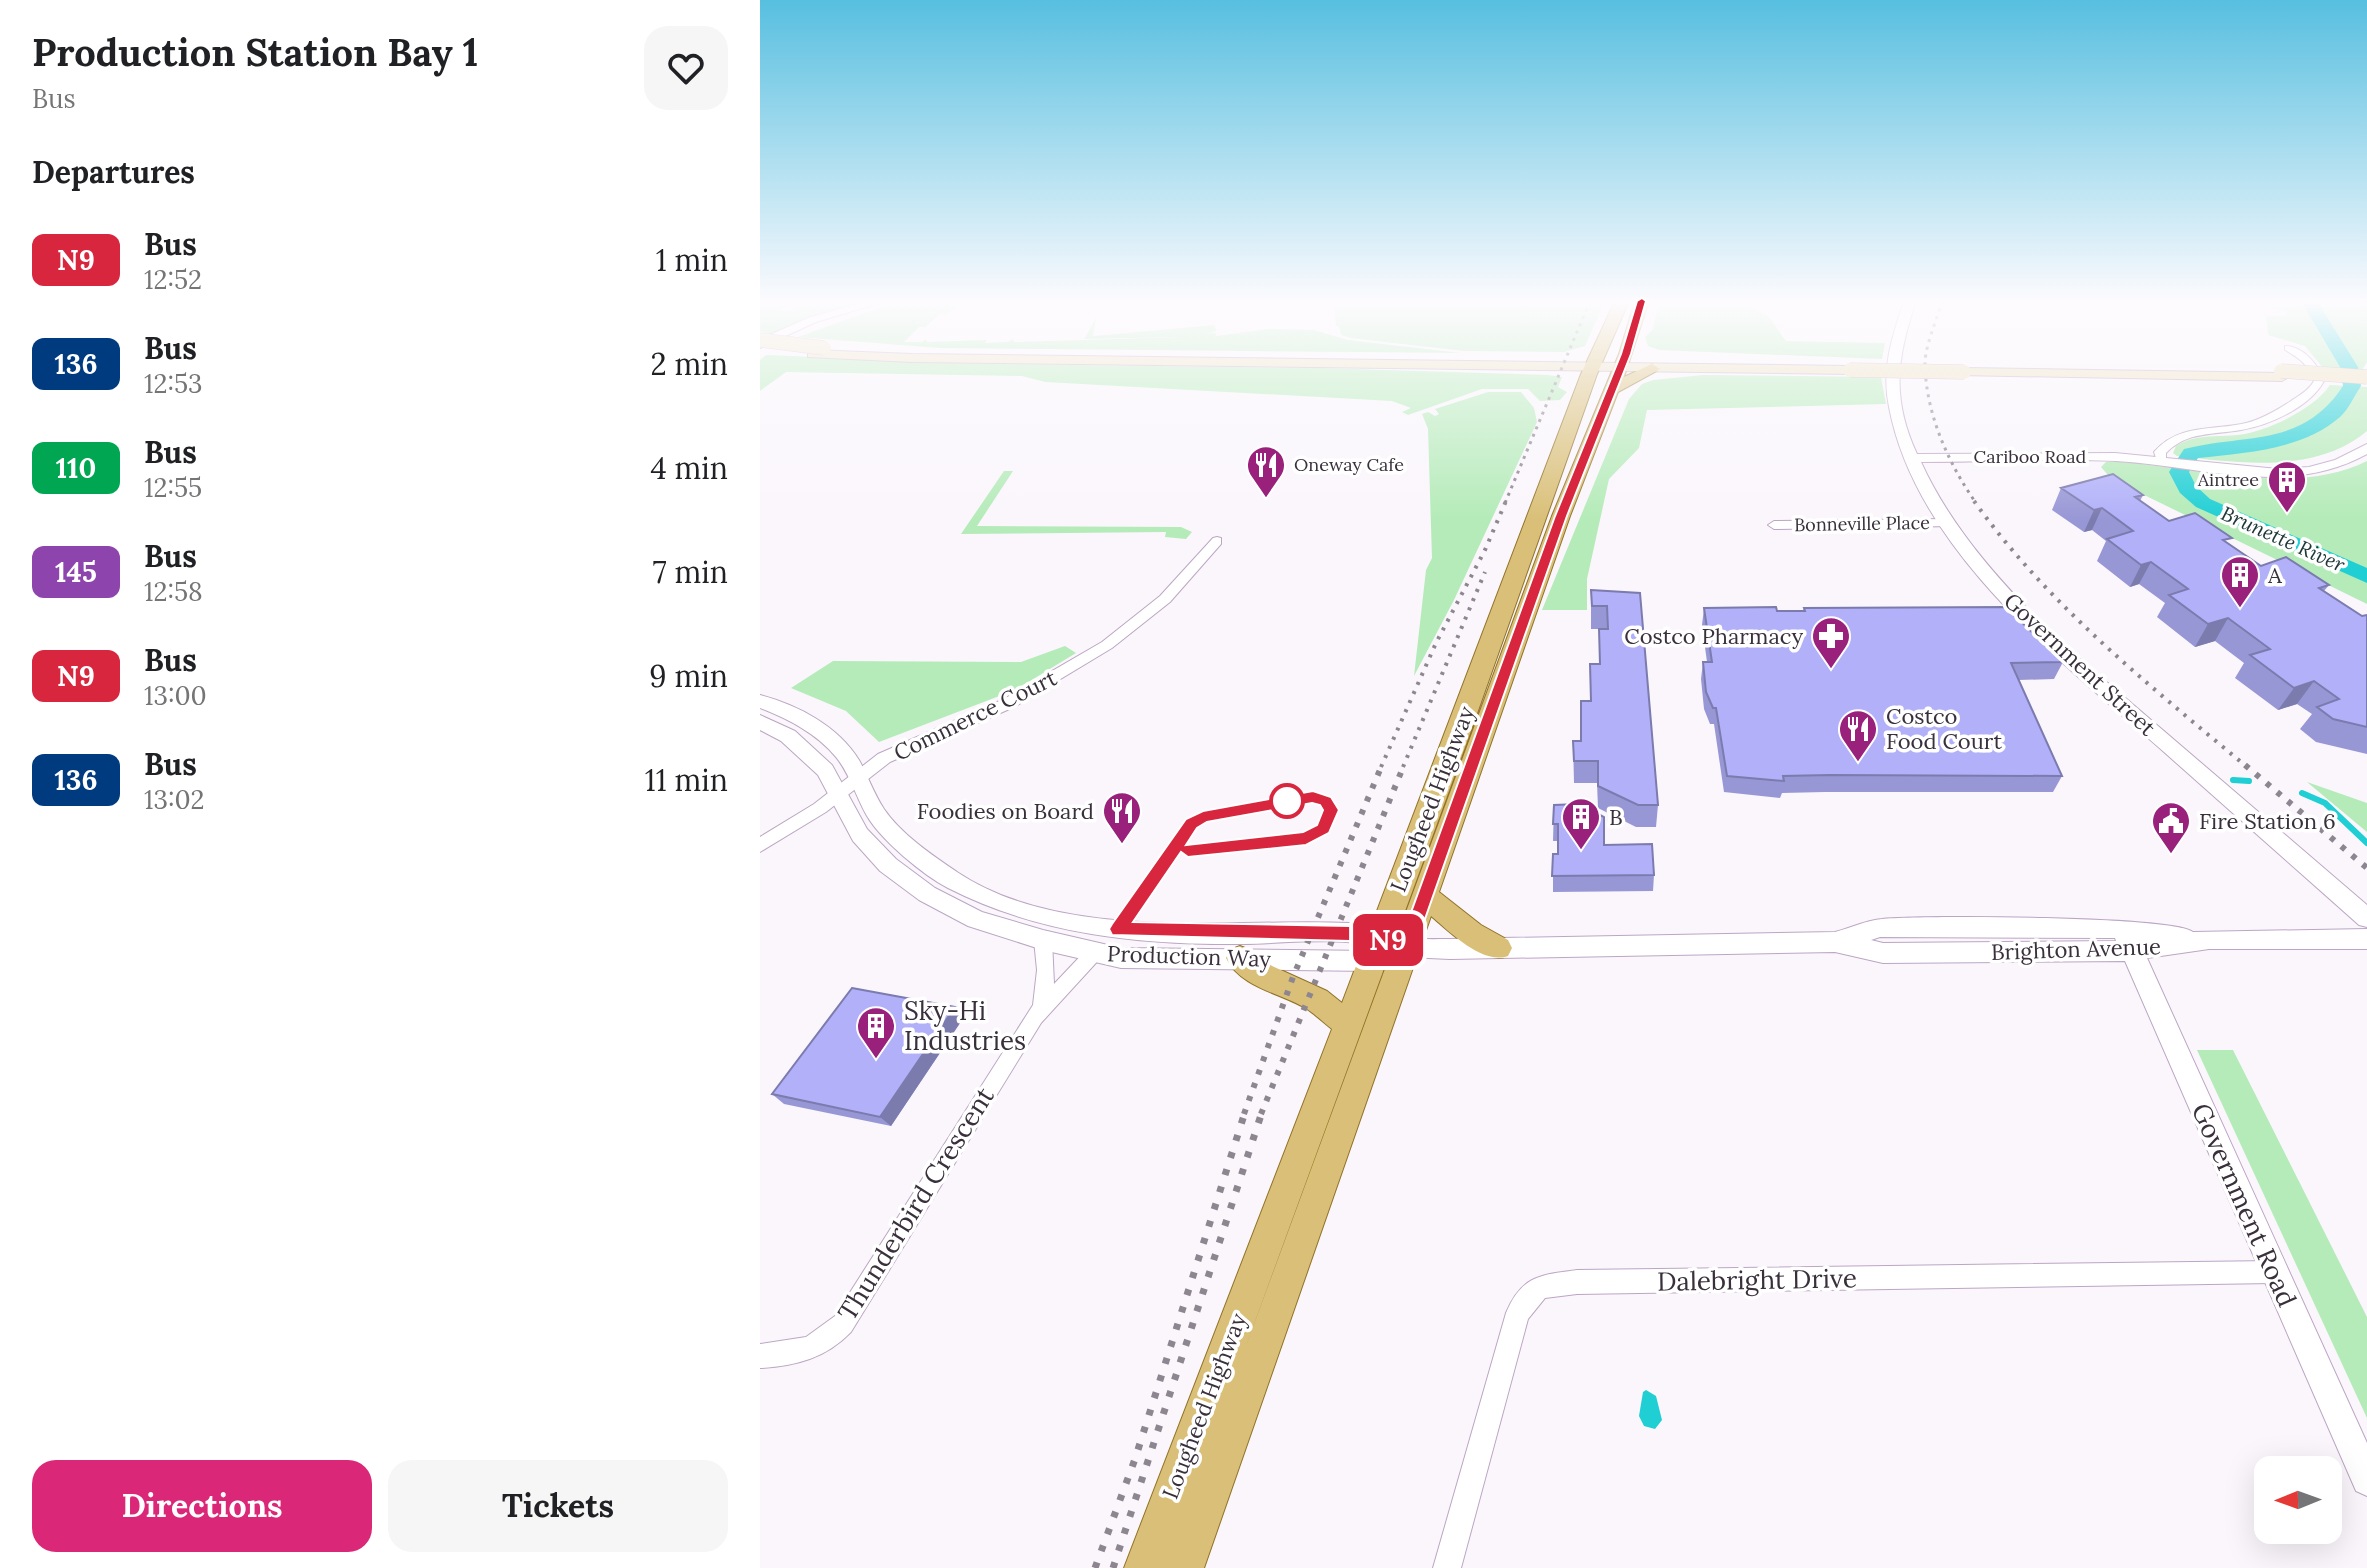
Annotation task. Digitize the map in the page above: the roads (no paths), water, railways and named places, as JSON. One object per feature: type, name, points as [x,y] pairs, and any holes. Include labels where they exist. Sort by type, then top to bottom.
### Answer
[{"type":"main road","points":[[1569,374],[1585,385]]},
{"type":"main road","name":"Lougheed Highway","points":[[1184,1568],[1386,948],[1590,374]]},
{"type":"main road","name":"Lougheed Highway","points":[[1144,1568],[1347,1024],[1386,948],[1426,896],[1561,516],[1617,374]]},
{"type":"main road","points":[[1611,390],[1642,374]]},
{"type":"main road","points":[[2283,374],[2367,380]]},
{"type":"main road","points":[[1426,896],[1471,933],[1498,948]]},
{"type":"main road","points":[[1240,958],[1262,975],[1317,1000],[1347,1024]]},
{"type":"street","name":"Government Street","points":[[1893,374],[1897,412],[1912,458],[1949,523],[1999,588],[2054,646],[2367,918]]},
{"type":"street","points":[[2162,462],[2160,452],[2173,439],[2250,425],[2314,390],[2319,382],[2316,374]]},
{"type":"street","name":"Cariboo Road","points":[[1912,458],[2083,457],[2216,469],[2302,472],[2336,466],[2364,454]]},
{"type":"street","name":"Bonneville Place","points":[[1774,525],[1949,523]]},
{"type":"street","name":"Commerce Court","points":[[838,791],[884,758],[1009,703],[1107,645],[1165,599],[1217,541]]},
{"type":"street","name":"Production Way","points":[[760,701],[805,721],[842,750],[859,776],[875,812],[909,847],[951,881],[1007,905],[1050,918],[1118,929],[1350,933],[1386,948]]},
{"type":"street","name":"Production Way","points":[[760,722],[788,736],[825,770],[860,835],[908,881],[976,919],[1043,940],[1121,958],[1240,958],[1386,948]]},
{"type":"street","points":[[760,845],[820,808],[838,791]]},
{"type":"street","points":[[1096,953],[1118,929]]},
{"type":"street","points":[[1835,942],[1885,938],[2084,937],[2105,936],[2122,929],[2209,939]]},
{"type":"street","name":"Government Road","points":[[2122,929],[2367,1480]]},
{"type":"street","name":"Brighton Avenue","points":[[1386,948],[1835,942],[1883,953],[2132,951],[2209,939],[2367,939]]},
{"type":"street","name":"Thunderbird Crescent","points":[[1042,1008],[1046,970],[1043,940]]},
{"type":"street","name":"Thunderbird Crescent","points":[[760,1356],[802,1353],[819,1346],[843,1324],[989,1086],[1042,1008],[1096,953]]},
{"type":"street","name":"Dalebright Drive","points":[[1447,1568],[1518,1313],[1539,1287],[1577,1282],[2274,1272]]},
{"type":"water","points":[[1646,1390],[1656,1396],[1662,1420],[1655,1429],[1644,1426],[1639,1416]]},
{"type":"waterway","name":"Brunette River","points":[[2350,374],[2352,386],[2339,407],[2319,423],[2303,432],[2266,443],[2191,453],[2179,472],[2187,489],[2203,503],[2367,576]]},
{"type":"waterway","points":[[2233,780],[2249,781]]},
{"type":"waterway","points":[[2302,793],[2325,803],[2367,843]]},
{"type":"railway","points":[[1505,503],[1559,374]]},
{"type":"railway","points":[[1926,374],[1929,400],[1940,436],[1956,471],[1976,503]]},
{"type":"railway","points":[[1381,767],[1436,643],[1485,550],[1506,501]]},
{"type":"railway","points":[[1974,501],[2003,539],[2067,610],[2247,767]]},
{"type":"railway","points":[[1403,767],[1485,572]]},
{"type":"railway","points":[[1244,1114],[1293,977],[1382,765]]},
{"type":"railway","points":[[1261,1114],[1404,765]]},
{"type":"railway","points":[[2245,765],[2367,868]]},
{"type":"railway","points":[[1095,1568],[1135,1459],[1245,1112]]},
{"type":"railway","points":[[1113,1568],[1262,1112]]},
{"type":"place","name":"Oneway Cafe","points":[[1266,499]]},
{"type":"place","name":"Aintree","points":[[2287,514]]},
{"type":"place","name":"A","points":[[2240,609]]},
{"type":"place","name":"Costco Pharmacy","points":[[1831,670]]},
{"type":"place","name":"Costco Food Court","points":[[1858,763]]},
{"type":"place","name":"Foodies on Board","points":[[1122,845]]},
{"type":"place","name":"B","points":[[1581,851]]},
{"type":"place","name":"Fire Station 6","points":[[2171,855]]},
{"type":"place","name":"Sky-Hi Industries","points":[[876,1060]]}]
